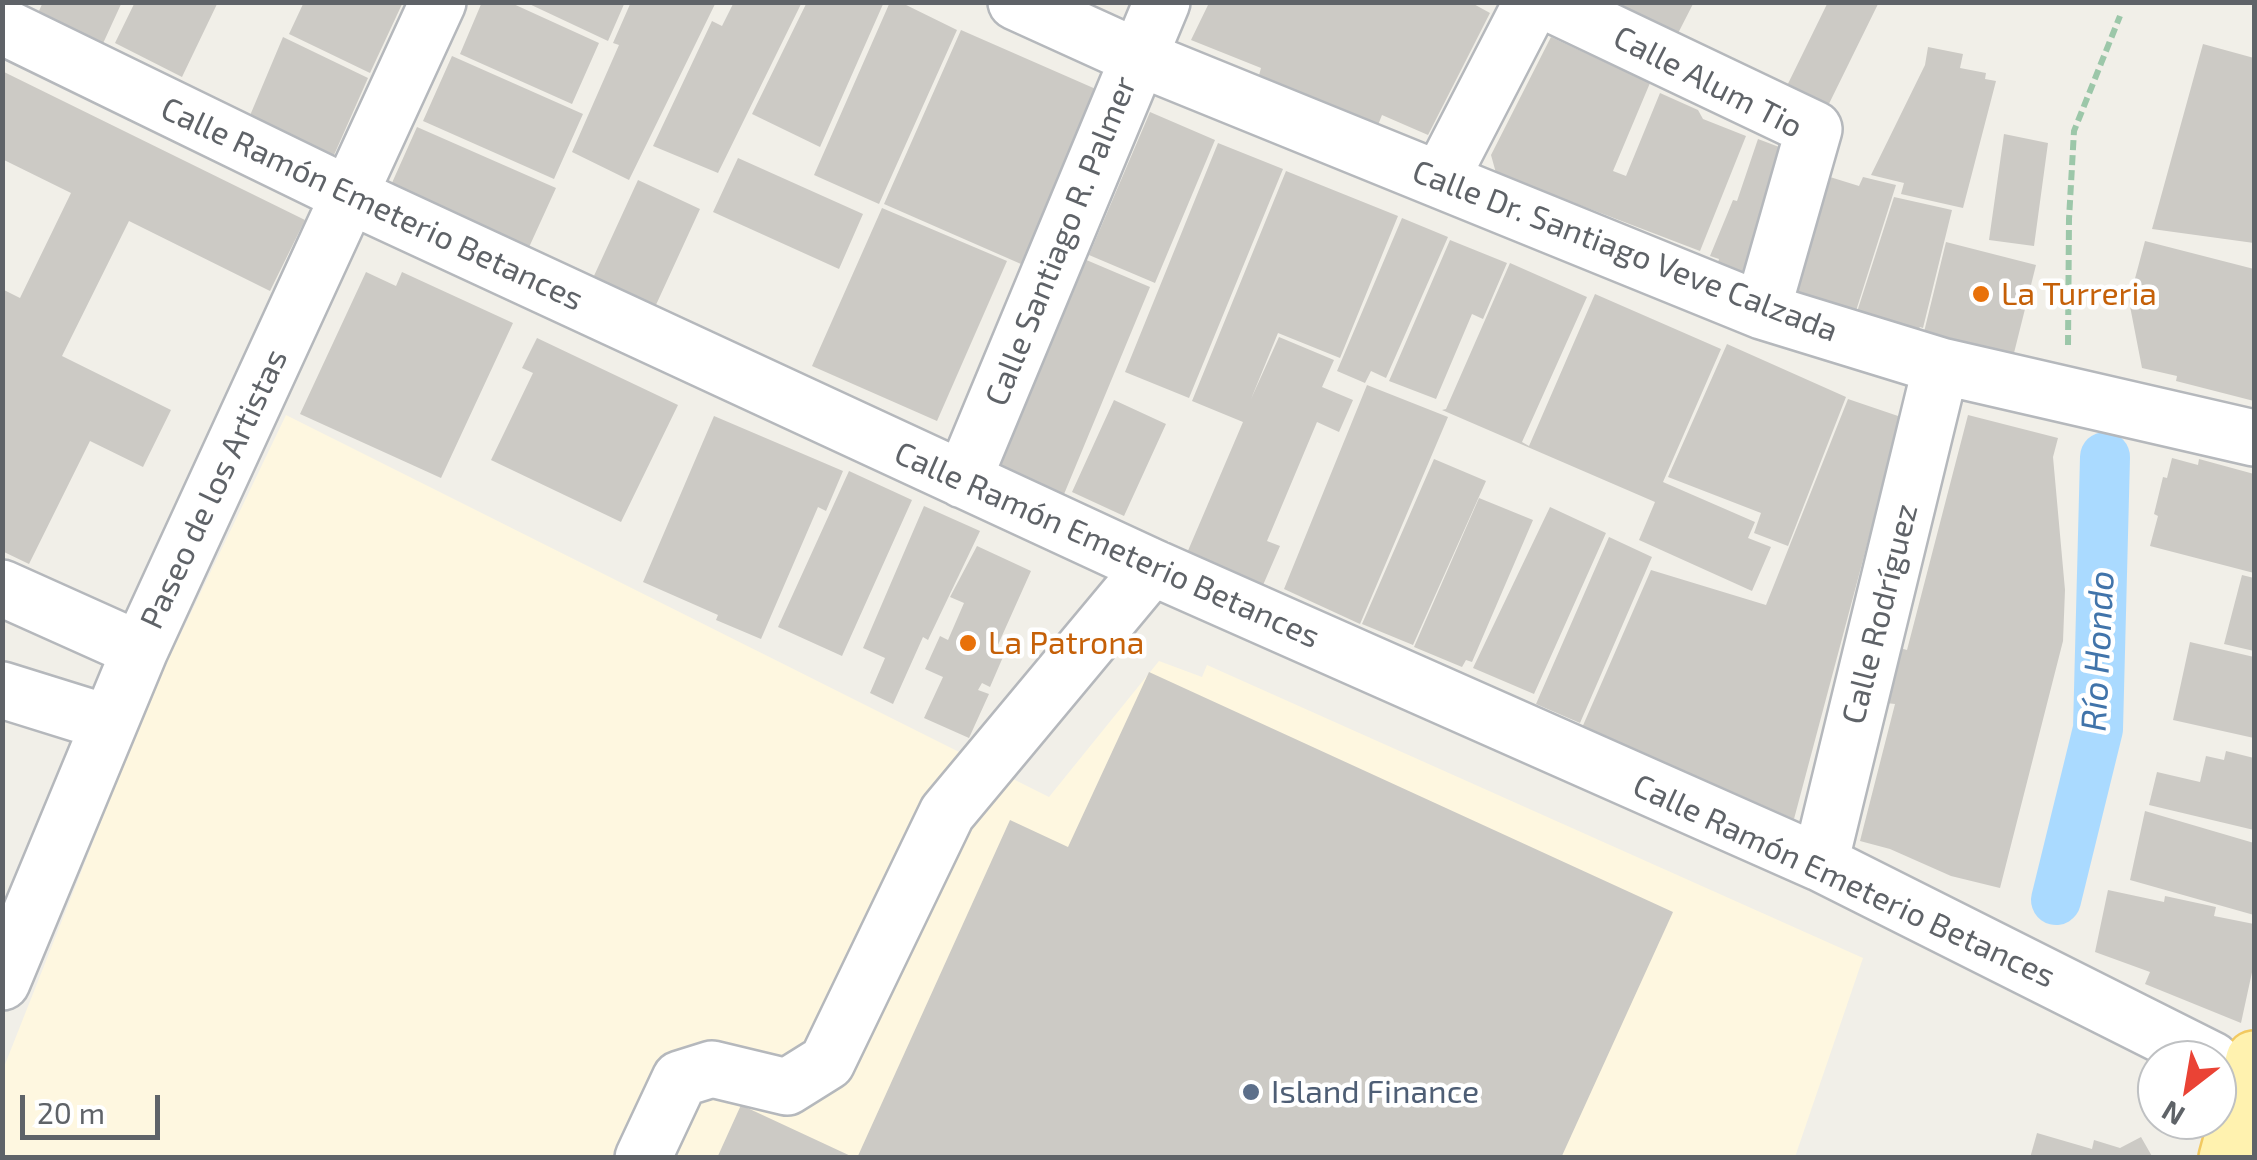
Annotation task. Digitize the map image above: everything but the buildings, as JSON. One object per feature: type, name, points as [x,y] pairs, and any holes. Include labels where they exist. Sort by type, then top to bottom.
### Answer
[{"type":"main road","points":[[2226,1158],[2238,1068]]},
{"type":"street","name":"Paseo de los Artistas","points":[[2,982],[140,650],[438,2]]},
{"type":"street","name":"Calle Dr. Santiago Veve Calzada","points":[[1016,2],[1137,57],[1762,312],[1941,366],[2230,432]]},
{"type":"street","name":"Calle Santiago R. Palmer","points":[[963,480],[1162,2]]},
{"type":"street","points":[[1440,180],[1532,2]]},
{"type":"street","name":"Calle Alum Tio","points":[[1547,2],[1814,130],[1762,312]]},
{"type":"street","name":"Calle Ramón Emeterio Betances","points":[[8,19],[349,195],[1152,568],[1820,863],[2238,1068]]},
{"type":"street","name":"Calle Rodríguez","points":[[1820,863],[1941,366]]},
{"type":"street","points":[[643,1158],[680,1079],[712,1069],[787,1087],[827,1062],[948,813],[1152,568]]},
{"type":"street","points":[[2,588],[140,650]]},
{"type":"street","points":[[2,690],[108,723]]},
{"type":"path","points":[[2068,393],[2069,218],[2074,131],[2120,16]]},
{"type":"shaded area","points":[[286,415],[1049,797],[1159,661],[1202,677],[1207,665],[1863,958],[1795,1157],[3,1158],[2,1072],[150,698]]},
{"type":"waterway","name":"Río Hondo","points":[[2056,900],[2098,729],[2105,457]]},
{"type":"place","name":"La Turreria","points":[[1981,294]]},
{"type":"place","name":"La Patrona","points":[[968,643]]},
{"type":"place","name":"Island Finance","points":[[1251,1092]]}]
